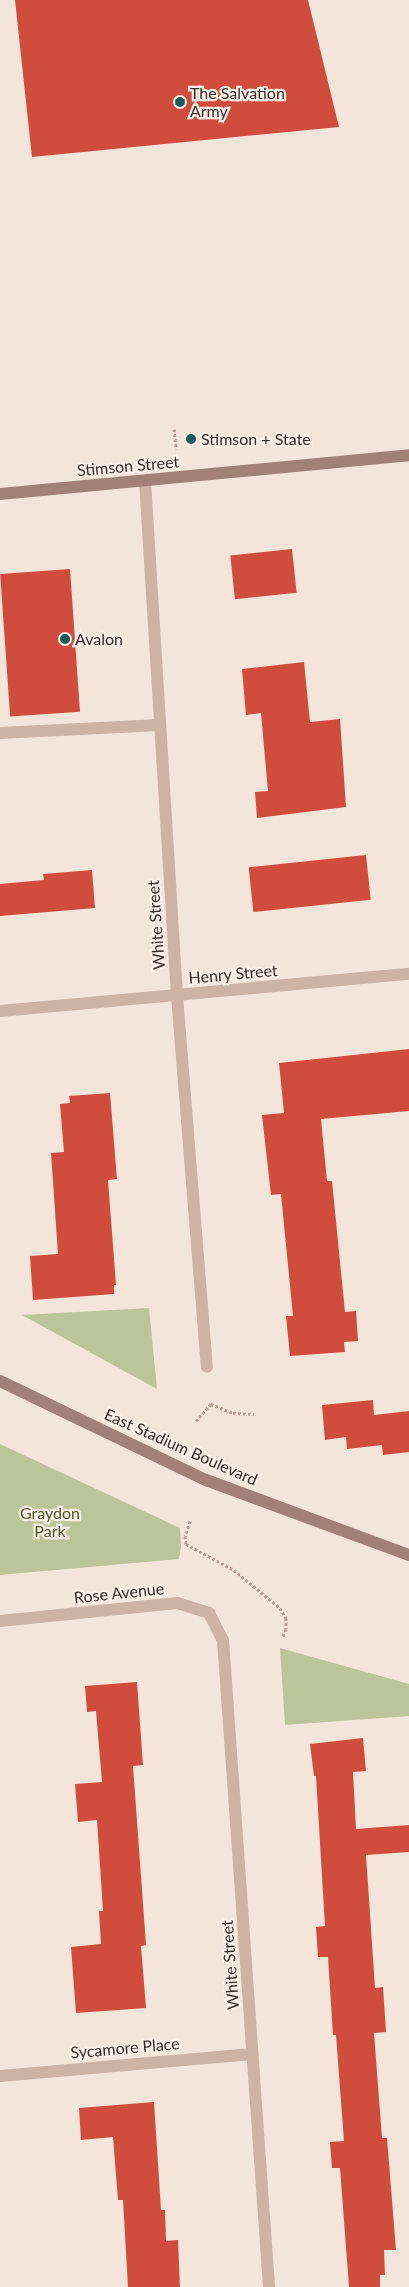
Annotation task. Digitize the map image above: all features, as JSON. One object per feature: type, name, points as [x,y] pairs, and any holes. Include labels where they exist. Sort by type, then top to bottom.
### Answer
[{"type":"main road","name":"Stimson Street","points":[[0,494],[409,455]]},
{"type":"main road","name":"East Stadium Boulevard","points":[[0,1381],[206,1480],[409,1555]]},
{"type":"street","name":"White Street","points":[[145,481],[177,996],[207,1367]]},
{"type":"street","points":[[0,733],[160,725]]},
{"type":"street","name":"Henry Street","points":[[0,1011],[409,974]]},
{"type":"street","name":"Rose Avenue","points":[[0,1621],[176,1603],[209,1613],[223,1640]]},
{"type":"street","name":"White Street","points":[[223,1640],[269,2287]]},
{"type":"street","name":"Sycamore Place","points":[[0,2076],[252,2054]]},
{"type":"path","points":[[174,430],[176,449]]},
{"type":"path","points":[[196,1421],[211,1404],[233,1413],[254,1414]]},
{"type":"path","points":[[190,1521],[185,1536],[186,1544],[234,1570],[280,1608],[286,1618],[286,1629],[282,1638]]},
{"type":"green space","points":[[149,1308],[157,1389],[22,1315]]},
{"type":"green space","name":"Graydon Park","points":[[0,1444],[180,1528],[181,1547],[179,1559],[0,1575]]},
{"type":"green space","points":[[280,1648],[409,1684],[409,1716],[285,1725]]},
{"type":"building","name":"The Salvation Army","points":[[15,0],[308,0],[339,127],[32,157]]},
{"type":"building","points":[[292,549],[297,593],[235,599],[230,555]]},
{"type":"building","points":[[70,569],[80,712],[10,717],[0,574]]},
{"type":"building","points":[[304,662],[310,722],[340,719],[346,807],[257,818],[255,792],[268,791],[261,713],[246,715],[242,669]]},
{"type":"building","points":[[366,855],[371,900],[253,912],[249,867]]},
{"type":"building","points":[[92,870],[95,908],[0,916],[0,884],[44,880],[43,874]]},
{"type":"building","points":[[409,1049],[409,1111],[321,1119],[327,1181],[332,1181],[345,1312],[356,1311],[358,1341],[344,1342],[345,1352],[290,1356],[286,1316],[293,1316],[281,1194],[271,1195],[262,1115],[284,1113],[279,1063]]},
{"type":"building","points":[[110,1093],[117,1179],[108,1180],[116,1285],[114,1285],[114,1294],[33,1300],[30,1256],[58,1254],[51,1153],[64,1152],[60,1104],[70,1103],[69,1096]]},
{"type":"building","points":[[373,1400],[374,1415],[409,1411],[409,1452],[383,1455],[382,1445],[347,1449],[346,1437],[325,1440],[322,1405]]},
{"type":"building","points":[[137,1682],[143,1765],[133,1766],[146,1945],[141,1946],[146,2008],[76,2013],[71,1947],[101,1944],[99,1911],[103,1911],[97,1820],[78,1822],[75,1784],[102,1782],[96,1711],[87,1712],[85,1686]]},
{"type":"building","points":[[363,1738],[366,1771],[353,1772],[356,1829],[409,1825],[409,1852],[366,1855],[375,1988],[383,1987],[386,2032],[374,2033],[382,2138],[387,2138],[396,2250],[384,2250],[385,2275],[380,2275],[380,2287],[349,2287],[340,2168],[332,2168],[330,2142],[344,2141],[336,2035],[333,2035],[328,1957],[318,1957],[316,1927],[325,1926],[316,1776],[314,1776],[310,1744]]},
{"type":"building","points":[[154,2102],[161,2210],[165,2210],[166,2241],[178,2240],[180,2287],[128,2287],[123,2200],[118,2200],[113,2137],[81,2140],[79,2108]]},
{"type":"place","name":"The Salvation Army","points":[[180,102]]},
{"type":"place","name":"Stimson + State","points":[[191,439]]},
{"type":"place","name":"Avalon","points":[[65,639]]}]
